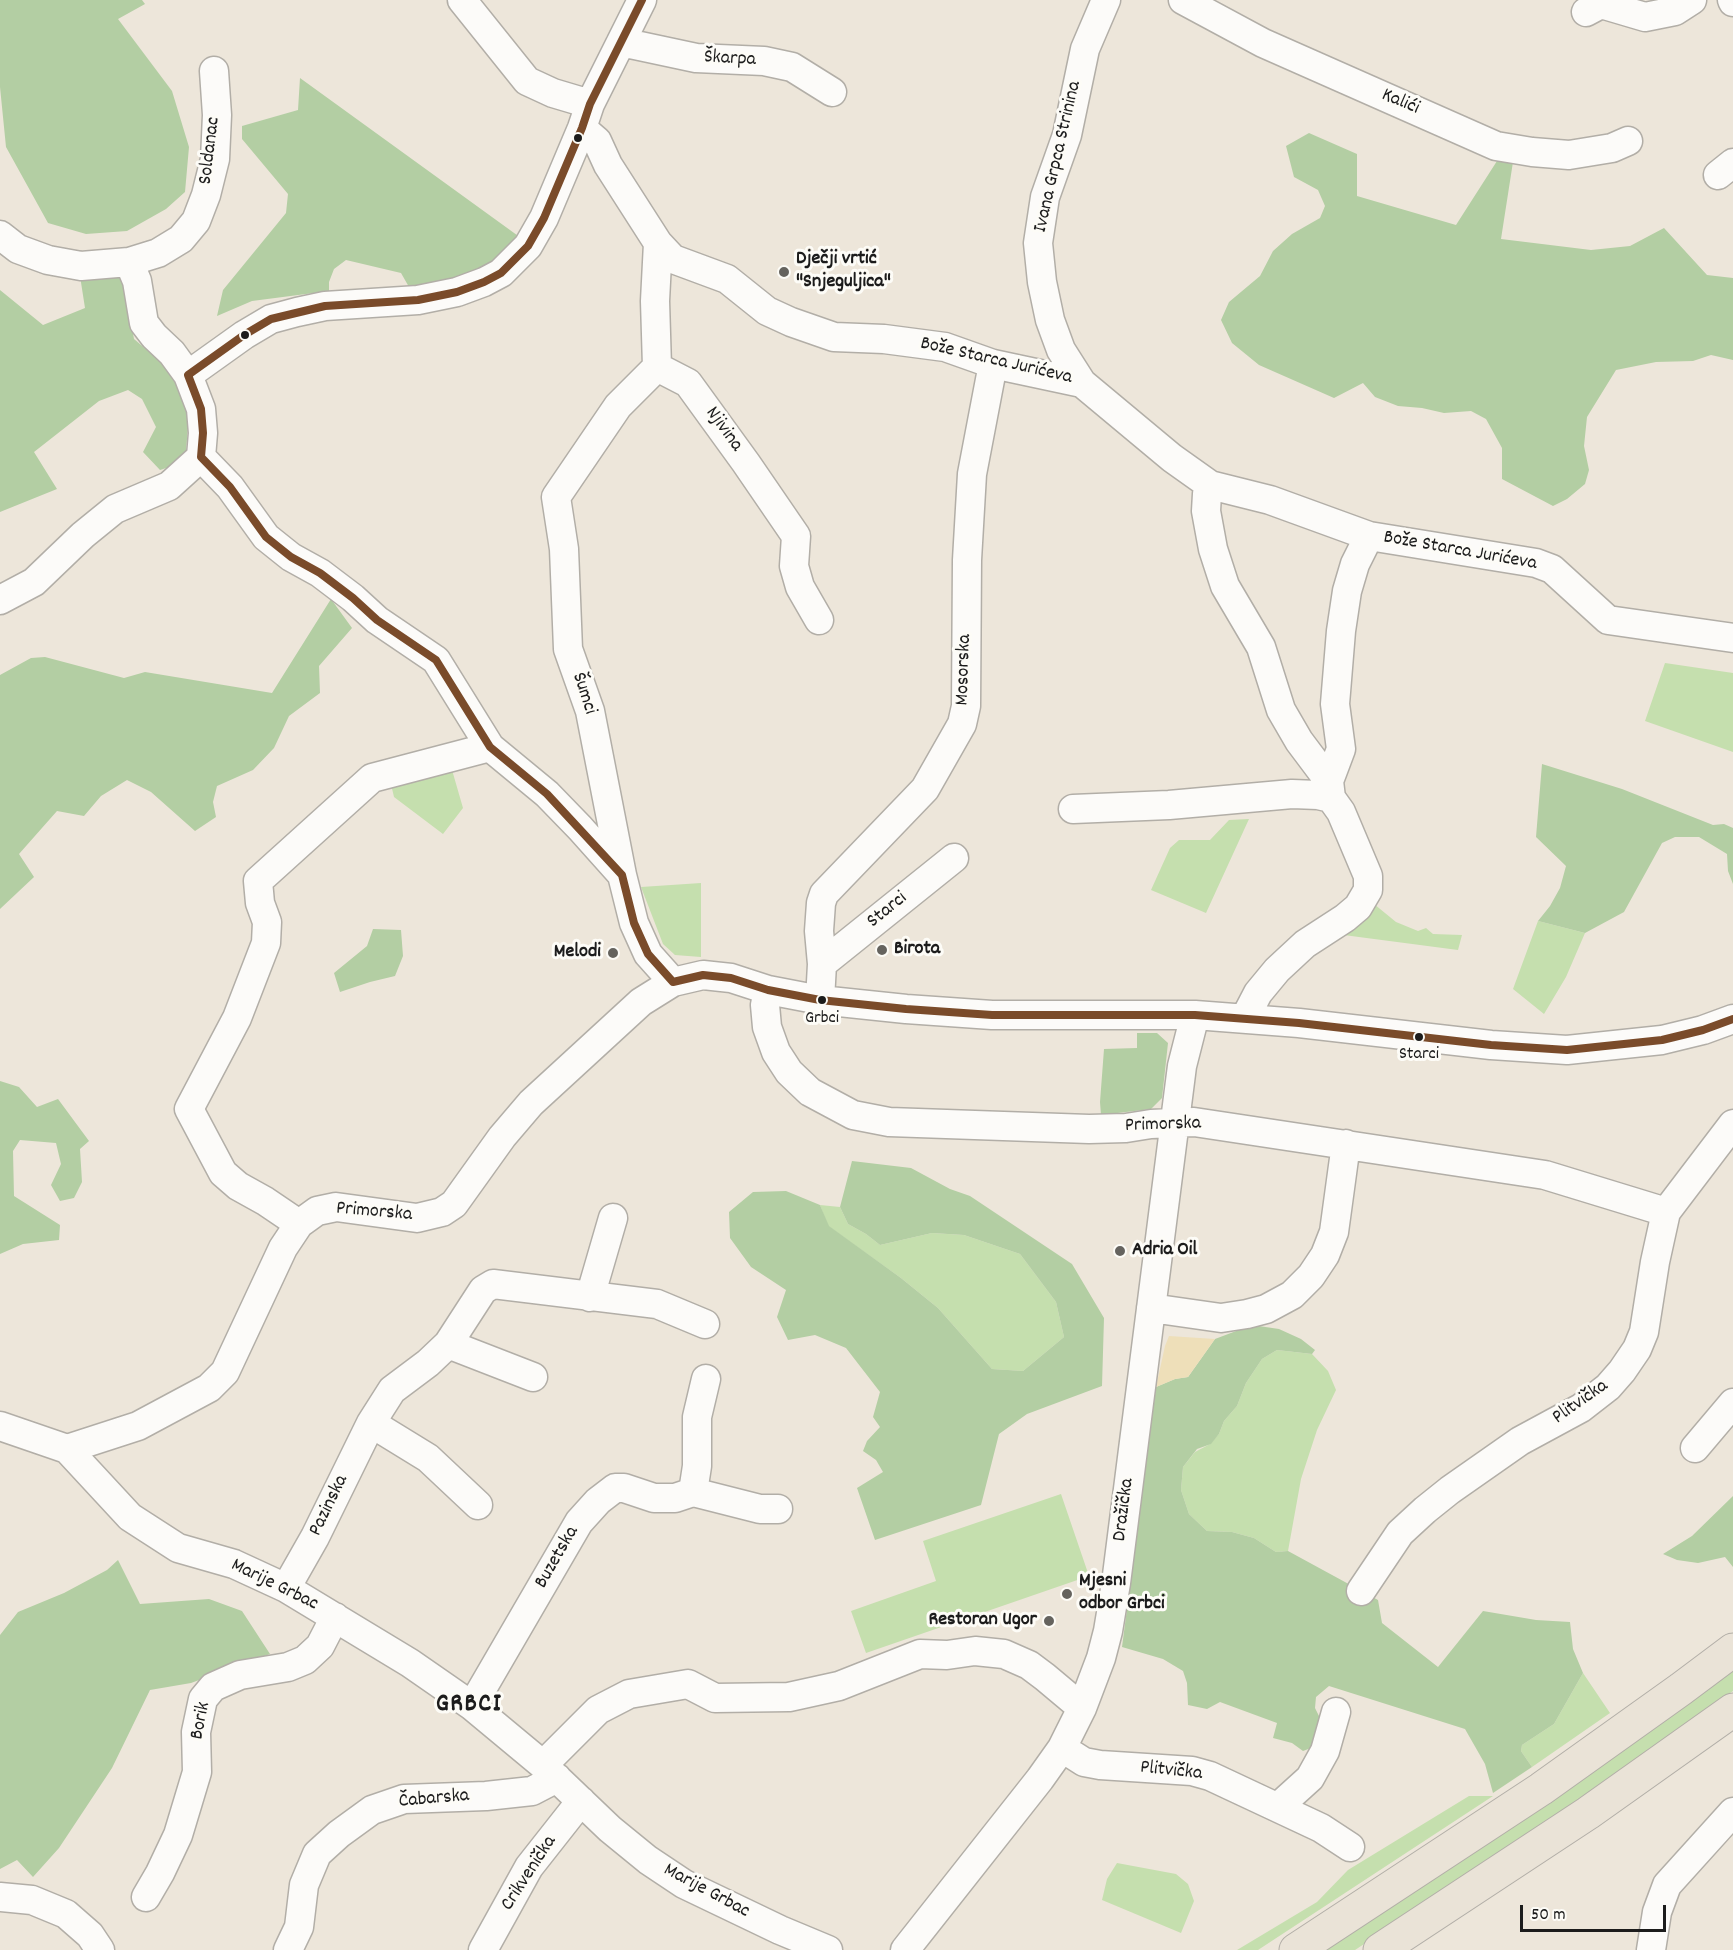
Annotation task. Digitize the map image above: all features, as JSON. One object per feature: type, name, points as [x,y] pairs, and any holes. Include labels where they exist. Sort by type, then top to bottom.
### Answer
[{"type":"highway","points":[[1296,1950],[1541,1789],[1733,1650]]},
{"type":"highway","points":[[1380,1950],[1578,1820],[1733,1710]]},
{"type":"street","points":[[462,0],[527,81],[553,93],[586,116],[608,165],[666,251],[654,301],[657,367]]},
{"type":"street","points":[[188,375],[244,335],[271,320],[325,306],[418,300],[457,292],[501,273],[528,246],[544,218],[586,116],[642,0]]},
{"type":"street","name":"Ivana Grpca Strinina","points":[[1082,382],[1061,350],[1050,320],[1042,282],[1038,243],[1045,196],[1067,135],[1085,50],[1106,0]]},
{"type":"street","name":"Kalići","points":[[1184,0],[1263,43],[1496,146],[1569,155],[1612,148],[1628,141]]},
{"type":"street","points":[[1586,12],[1602,4],[1645,16],[1675,11],[1692,0]]},
{"type":"street","name":"Škarpa","points":[[621,42],[696,58],[764,61],[792,67],[832,92]]},
{"type":"street","name":"Soldanac","points":[[0,235],[18,249],[48,260],[81,266],[129,262],[158,253],[181,239],[196,221],[206,195],[215,159],[217,115],[214,71]]},
{"type":"street","name":"Bože Starca Jurićeva","points":[[666,251],[727,279],[767,311],[791,322],[834,336],[884,339],[945,347],[993,364],[1082,382],[1172,458],[1210,485],[1270,500],[1369,536],[1536,563],[1552,568],[1608,620],[1733,638]]},
{"type":"street","points":[[0,600],[34,582],[82,535],[115,509],[169,486],[201,456],[203,433],[201,409],[188,375],[172,353],[144,323],[137,281],[129,262]]},
{"type":"street","name":"Mosorska","points":[[820,1000],[822,964],[819,931],[824,894],[900,818],[925,789],[962,724],[966,706],[967,560],[972,474],[993,364]]},
{"type":"street","name":"Njivina","points":[[657,367],[688,383],[796,536],[795,566],[800,587],[819,620]]},
{"type":"street","name":"Šumci","points":[[657,367],[618,406],[556,498],[564,549],[568,649],[590,711],[633,923],[648,954],[673,982]]},
{"type":"street","points":[[201,456],[230,487],[266,537],[291,558],[320,573],[353,597],[377,620],[435,660],[490,747],[547,794],[622,874]]},
{"type":"street","points":[[1210,485],[1206,511],[1213,549],[1225,586],[1261,647],[1281,710],[1330,790],[1368,876],[1368,890],[1358,907],[1305,944],[1276,970],[1258,993],[1245,1018]]},
{"type":"street","points":[[1330,790],[1341,749],[1335,704],[1344,610],[1355,564],[1369,536]]},
{"type":"street","points":[[298,1224],[238,1186],[223,1173],[189,1109],[237,1018],[266,943],[267,922],[260,903],[258,880],[372,778],[490,747]]},
{"type":"street","points":[[1073,809],[1169,806],[1292,794],[1318,795],[1330,790]]},
{"type":"street","name":"Starci","points":[[822,964],[954,858]]},
{"type":"street","name":"Primorska","points":[[67,1449],[138,1426],[209,1388],[225,1372],[283,1248],[298,1224],[318,1211],[336,1207],[417,1218],[442,1212],[454,1204],[502,1137],[531,1103],[641,1002],[673,982],[703,975],[731,978],[768,990],[820,1000],[906,1009],[992,1015],[1195,1015],[1245,1018],[1407,1037],[1567,1050],[1662,1040],[1733,1020]]},
{"type":"street","name":"Primorska","points":[[768,990],[765,1005],[767,1027],[776,1052],[789,1072],[810,1092],[853,1115],[889,1122],[1089,1129],[1194,1122],[1545,1174],[1666,1212]]},
{"type":"street","name":"Dražička","points":[[905,1950],[1062,1748],[1082,1708],[1101,1658],[1108,1632],[1182,1066],[1195,1015]]},
{"type":"street","name":"Plitvička","points":[[1361,1592],[1400,1533],[1425,1510],[1520,1441],[1581,1408],[1608,1388],[1622,1371],[1637,1349],[1644,1332],[1654,1262],[1666,1212],[1733,1124]]},
{"type":"street","points":[[1151,1308],[1221,1318],[1266,1309],[1292,1295],[1311,1276],[1326,1255],[1334,1232],[1347,1144]]},
{"type":"street","points":[[590,1297],[613,1218]]},
{"type":"street","name":"Pazinska","points":[[286,1588],[315,1538],[371,1423],[392,1390],[428,1363],[448,1344],[483,1290],[493,1284],[657,1304],[705,1324]]},
{"type":"street","points":[[448,1344],[533,1377]]},
{"type":"street","points":[[693,1492],[697,1466],[697,1417],[705,1379]]},
{"type":"street","points":[[1695,1448],[1733,1403]]},
{"type":"street","points":[[371,1423],[428,1458],[478,1505]]},
{"type":"street","name":"Marije Grbac","points":[[0,1426],[67,1449],[130,1517],[178,1548],[234,1564],[286,1588],[410,1663],[472,1706],[550,1771],[648,1860],[684,1884],[780,1930],[828,1950]]},
{"type":"street","name":"Buzetska","points":[[472,1706],[579,1522],[598,1500],[615,1488],[624,1488],[654,1498],[675,1498],[693,1492],[769,1509]]},
{"type":"street","name":"Borik","points":[[146,1897],[178,1835],[197,1772],[196,1732],[203,1699],[213,1687],[240,1675],[288,1667],[305,1660],[320,1646],[335,1617]]},
{"type":"street","points":[[550,1771],[598,1710],[630,1694],[688,1683],[715,1698],[789,1697],[839,1686],[920,1654],[975,1651],[1004,1654],[1029,1665],[1082,1708]]},
{"type":"street","points":[[1278,1807],[1310,1778],[1325,1751],[1336,1712]]},
{"type":"street","name":"Plitvička","points":[[1062,1748],[1084,1762],[1192,1771],[1210,1776],[1321,1828],[1350,1847]]},
{"type":"street","name":"Čabarska","points":[[288,1950],[299,1927],[304,1885],[317,1854],[339,1834],[372,1810],[404,1799],[486,1796],[532,1791],[550,1771]]},
{"type":"street","name":"Crikvenička","points":[[483,1950],[529,1868],[581,1801]]},
{"type":"street","points":[[1651,1950],[1657,1912],[1667,1886],[1733,1812]]},
{"type":"street","points":[[0,1897],[32,1900],[66,1914],[90,1935],[100,1950]]},
{"type":"green space","points":[[0,0],[142,0],[145,4],[118,19],[172,91],[189,147],[185,192],[166,209],[127,231],[86,234],[48,223],[6,147],[0,87]]},
{"type":"green space","points":[[300,78],[521,238],[498,263],[413,294],[401,273],[346,260],[334,269],[329,282],[329,291],[252,301],[217,316],[223,290],[286,213],[288,194],[242,139],[242,126],[298,110]]},
{"type":"green space","points":[[1309,133],[1357,154],[1357,196],[1456,225],[1497,161],[1515,149],[1501,239],[1591,250],[1630,246],[1664,228],[1707,275],[1733,278],[1733,360],[1711,355],[1693,361],[1656,362],[1616,370],[1587,417],[1584,446],[1589,470],[1585,484],[1567,499],[1553,506],[1502,479],[1502,448],[1486,419],[1471,411],[1444,413],[1398,406],[1375,397],[1363,383],[1334,398],[1259,365],[1232,343],[1221,320],[1229,302],[1260,276],[1273,251],[1292,234],[1320,218],[1325,206],[1318,190],[1294,177],[1286,146]]},
{"type":"green space","points":[[122,271],[134,339],[174,373],[189,416],[185,462],[160,470],[143,452],[156,427],[142,399],[128,390],[99,401],[34,452],[57,489],[0,512],[0,290],[43,325],[85,308],[80,276]]},
{"type":"green space","points":[[331,599],[352,628],[319,666],[320,693],[289,716],[274,748],[253,770],[217,786],[213,802],[216,817],[195,831],[151,792],[127,780],[101,796],[84,816],[57,811],[19,854],[34,877],[0,909],[0,675],[31,658],[45,657],[124,678],[145,672],[272,693]]},
{"type":"green space","points":[[1665,663],[1733,673],[1733,752],[1645,721]]},
{"type":"green space","points":[[450,763],[463,808],[443,834],[394,797],[390,780]]},
{"type":"green space","points":[[1542,764],[1622,789],[1713,825],[1724,824],[1733,828],[1733,884],[1728,871],[1727,854],[1699,837],[1675,837],[1662,843],[1624,912],[1585,933],[1538,921],[1560,888],[1566,866],[1536,837]]},
{"type":"green space","points":[[1249,819],[1206,913],[1151,890],[1170,848],[1179,840],[1210,840],[1229,820]]},
{"type":"green space","points":[[701,883],[701,957],[675,955],[663,944],[641,887]]},
{"type":"green space","points":[[1374,904],[1396,922],[1418,931],[1426,928],[1433,934],[1462,935],[1458,950],[1336,934]]},
{"type":"green space","points":[[1538,921],[1585,933],[1566,977],[1544,1014],[1513,989]]},
{"type":"green space","points":[[373,929],[401,930],[403,956],[395,976],[340,992],[334,973],[367,946]]},
{"type":"green space","points":[[1137,1033],[1157,1033],[1168,1043],[1162,1098],[1151,1109],[1101,1115],[1104,1049],[1137,1048]]},
{"type":"green space","points":[[0,1081],[19,1087],[37,1107],[58,1099],[89,1141],[80,1149],[82,1182],[74,1198],[60,1201],[51,1185],[61,1164],[56,1143],[20,1140],[13,1151],[14,1196],[60,1225],[59,1240],[23,1244],[0,1254]]},
{"type":"green space","points":[[852,1161],[911,1168],[950,1189],[970,1196],[1072,1264],[1104,1318],[1102,1386],[1027,1414],[999,1434],[981,1505],[875,1540],[857,1488],[883,1472],[876,1460],[863,1451],[867,1441],[880,1427],[873,1417],[880,1392],[846,1348],[815,1335],[788,1340],[777,1317],[786,1290],[751,1267],[730,1238],[729,1212],[753,1192],[786,1191],[820,1205],[829,1226],[938,1308],[992,1369],[1023,1371],[1064,1337],[1056,1302],[1020,1254],[964,1235],[932,1233],[880,1245],[848,1224],[840,1207]]},
{"type":"green space","points":[[820,1205],[840,1207],[848,1224],[880,1245],[932,1233],[964,1235],[1020,1254],[1056,1302],[1064,1337],[1023,1371],[992,1369],[938,1308],[901,1278],[828,1226]]},
{"type":"green space","points":[[1252,1325],[1279,1329],[1301,1339],[1315,1350],[1312,1354],[1277,1350],[1262,1359],[1246,1383],[1237,1406],[1224,1421],[1219,1434],[1211,1444],[1197,1449],[1183,1467],[1181,1490],[1189,1514],[1207,1531],[1232,1532],[1254,1538],[1276,1552],[1288,1551],[1378,1600],[1382,1623],[1438,1667],[1483,1611],[1536,1620],[1570,1622],[1573,1649],[1583,1673],[1554,1724],[1522,1745],[1521,1751],[1532,1767],[1493,1793],[1485,1764],[1465,1729],[1329,1686],[1316,1697],[1315,1708],[1320,1718],[1311,1748],[1303,1751],[1292,1743],[1273,1738],[1277,1723],[1220,1702],[1207,1709],[1188,1705],[1187,1683],[1183,1671],[1163,1659],[1122,1647],[1156,1387],[1175,1379],[1188,1377],[1215,1339]]},
{"type":"green space","points":[[1277,1350],[1312,1354],[1328,1371],[1336,1390],[1317,1430],[1301,1479],[1288,1551],[1276,1552],[1254,1538],[1232,1532],[1207,1531],[1189,1514],[1181,1490],[1183,1467],[1195,1452],[1210,1444],[1219,1434],[1224,1421],[1237,1406],[1246,1383],[1262,1359]]},
{"type":"green space","points":[[1061,1494],[1089,1576],[866,1653],[851,1611],[936,1581],[923,1541]]},
{"type":"green space","points":[[1733,1496],[1733,1567],[1725,1557],[1698,1563],[1677,1560],[1663,1554],[1692,1536]]},
{"type":"green space","points":[[118,1560],[140,1604],[209,1599],[242,1611],[270,1654],[191,1683],[150,1690],[112,1768],[59,1848],[33,1877],[17,1860],[0,1869],[0,1635],[18,1612],[64,1593],[107,1570]]},
{"type":"green space","points":[[1733,1667],[1733,1691],[1545,1825],[1355,1950],[1319,1950]]},
{"type":"green space","points":[[1583,1673],[1610,1713],[1532,1767],[1521,1751],[1522,1745],[1554,1724]]},
{"type":"green space","points":[[1469,1796],[1493,1796],[1258,1950],[1237,1950],[1317,1902],[1348,1870]]},
{"type":"green space","points":[[1117,1863],[1176,1874],[1188,1884],[1194,1901],[1181,1933],[1102,1900],[1107,1879]]},
{"type":"sand","points":[[1169,1336],[1215,1339],[1188,1377],[1175,1379],[1156,1387],[1165,1346]]},
{"type":"transit line","points":[[642,0],[590,104],[544,218],[528,246],[501,273],[457,292],[418,300],[325,306],[271,319],[244,335],[188,375],[201,409],[203,433],[201,457],[230,487],[266,537],[291,557],[320,573],[377,620],[436,660],[490,747],[547,794],[622,875],[634,923],[648,954],[673,982],[703,975],[731,978],[768,990],[820,1000],[906,1009],[992,1015],[1195,1015],[1299,1023],[1491,1045],[1567,1050],[1662,1040],[1703,1030],[1733,1019]]},
{"type":"place","name":"Dječji vrtić \"Snjeguljica\"","points":[[784,272]]},
{"type":"place","name":"Birota","points":[[882,950]]},
{"type":"place","name":"Melodi","points":[[613,953]]},
{"type":"place","name":"Grbci","points":[[822,1000]]},
{"type":"place","name":"Starci","points":[[1419,1037]]},
{"type":"place","name":"Adria Oil","points":[[1120,1251]]},
{"type":"place","name":"Mjesni odbor Grbci","points":[[1067,1594]]},
{"type":"place","name":"Restoran Ugor","points":[[1049,1621]]},
{"type":"district","name":"GRBCI","points":[[469,1706]]}]
